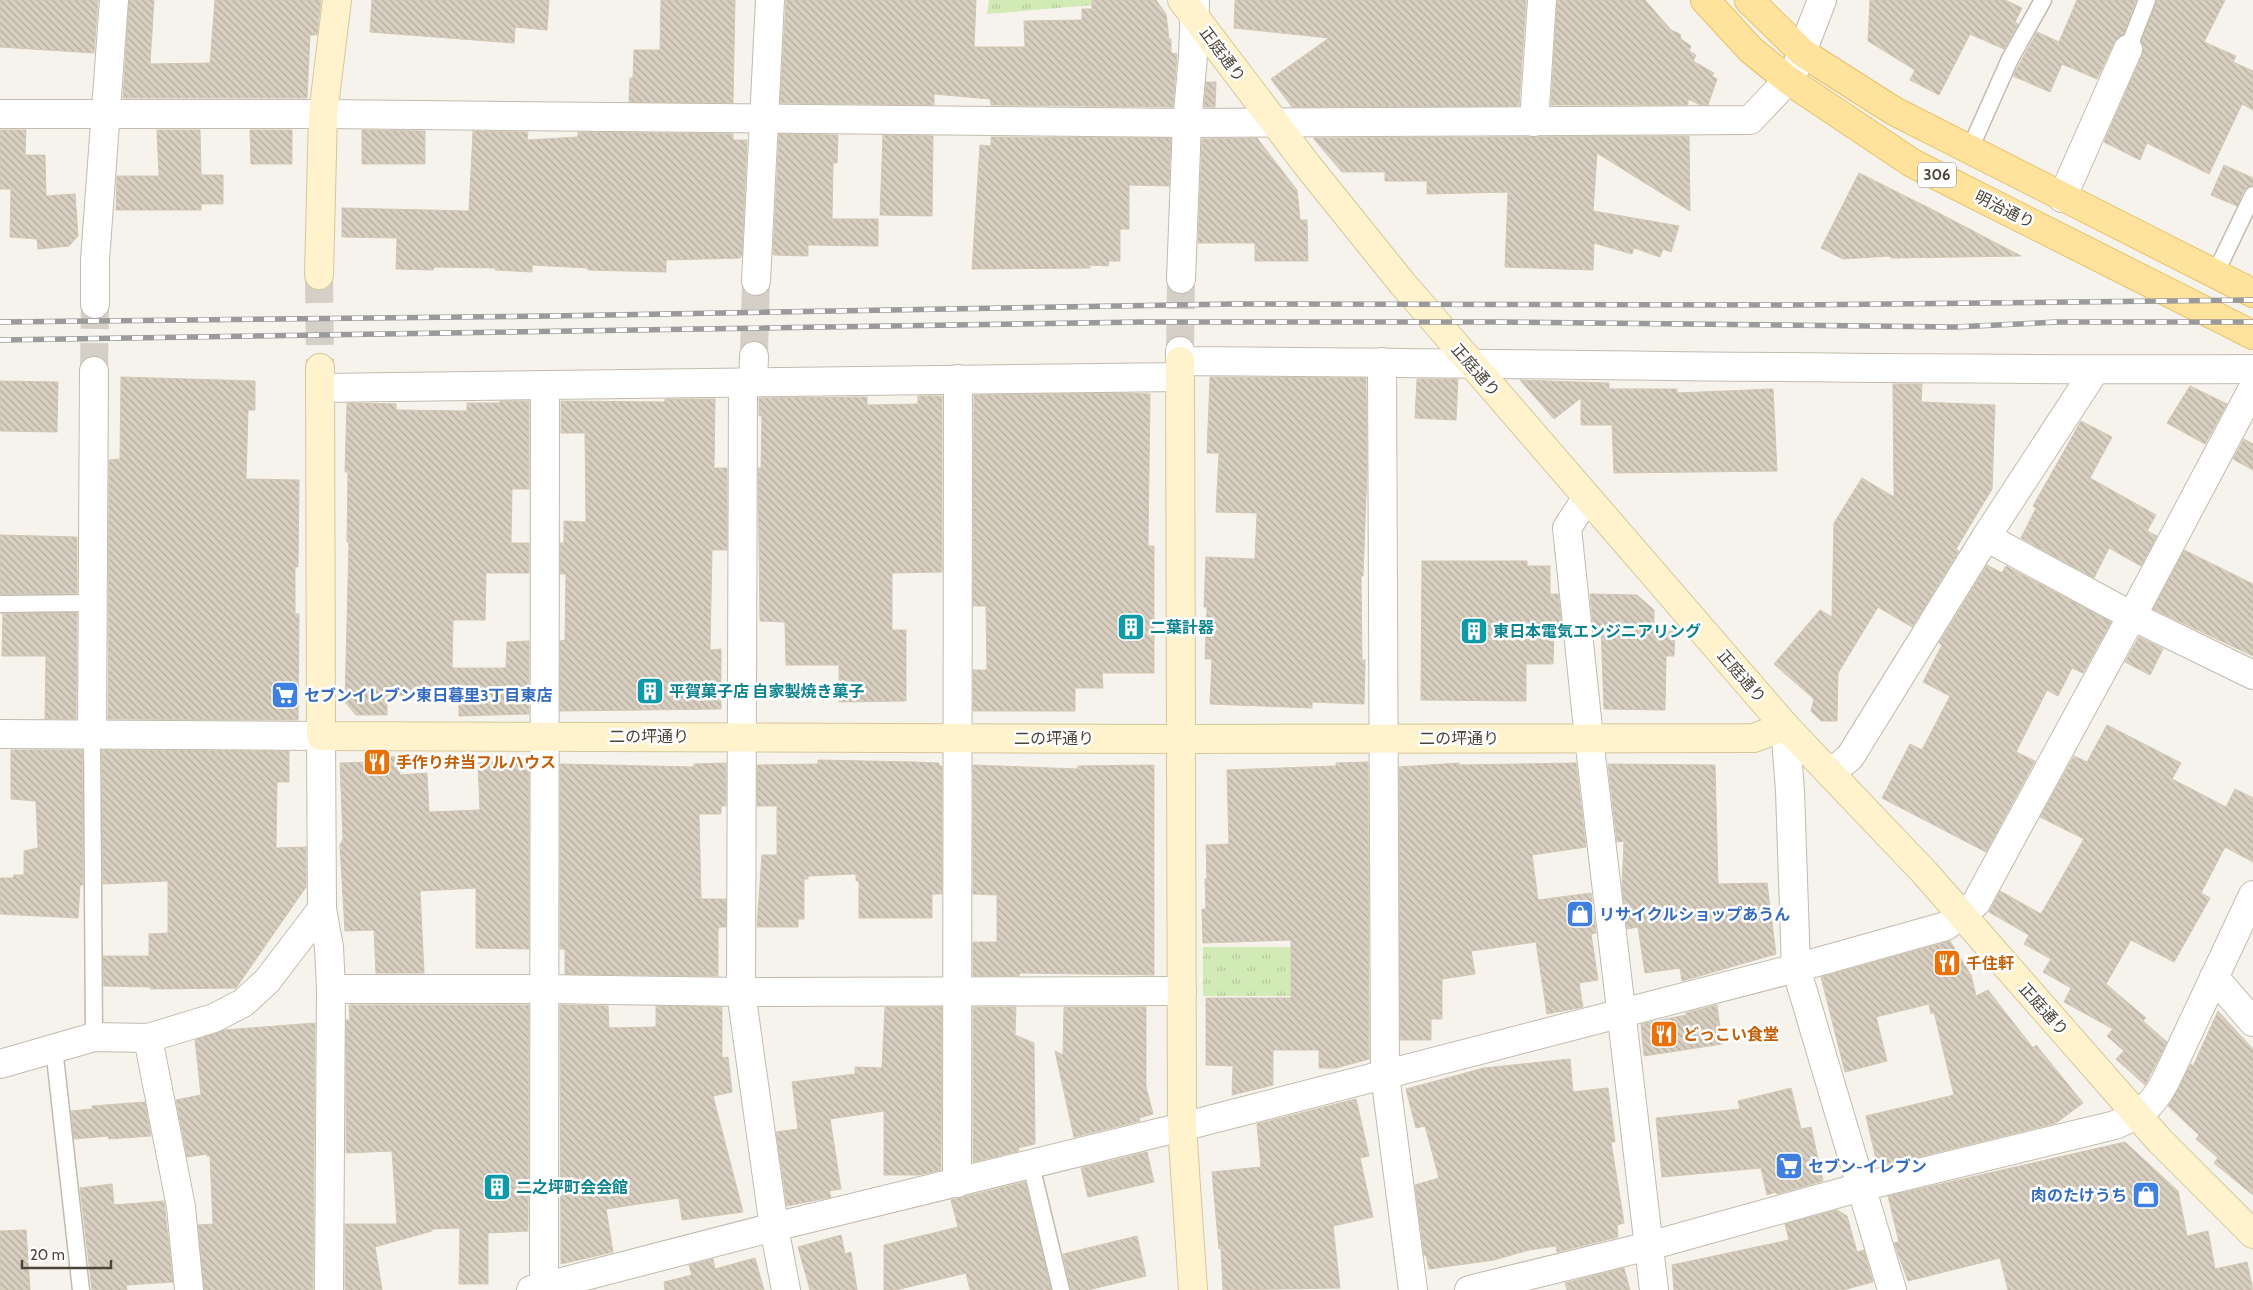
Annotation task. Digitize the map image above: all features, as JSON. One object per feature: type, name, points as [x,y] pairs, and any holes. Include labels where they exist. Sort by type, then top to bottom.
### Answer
[{"type":"main road","name":"明治通り","points":[[1705,0],[1751,50],[1788,80],[1912,163],[2253,335]]},
{"type":"main road","name":"306","points":[[1749,0],[1803,53],[1894,111],[1969,151],[2253,293]]},
{"type":"street","points":[[95,304],[94,260],[107,115],[114,0]]},
{"type":"street","points":[[319,275],[323,114],[337,0]]},
{"type":"street","points":[[756,281],[762,120],[770,0]]},
{"type":"street","points":[[1534,122],[1542,0]]},
{"type":"street","points":[[0,114],[323,114],[1187,123],[1750,120],[1788,80],[1803,53],[1822,0]]},
{"type":"street","points":[[1181,279],[1187,123],[1193,56],[1190,5]]},
{"type":"street","name":"正庭通り","points":[[1190,5],[1276,123],[1396,276],[1470,362],[1785,726],[1925,874],[2160,1141],[2253,1234]]},
{"type":"street","points":[[2062,198],[2128,49]]},
{"type":"street","points":[[1382,362],[1385,1075],[1413,1290]]},
{"type":"street","points":[[330,1290],[331,989],[329,947],[322,909],[320,378],[545,385],[750,374],[958,379],[1180,363],[1382,362],[2095,370],[2253,369]]},
{"type":"street","points":[[1180,363],[1182,1127],[1193,1290]]},
{"type":"street","points":[[1830,773],[1850,757],[1986,537],[2095,370]]},
{"type":"street","points":[[92,734],[94,371]]},
{"type":"street","points":[[750,374],[741,737],[741,992],[774,1227],[786,1290]]},
{"type":"street","points":[[956,1183],[958,379]]},
{"type":"street","points":[[545,385],[544,989],[540,1289],[774,1227],[1031,1165],[1385,1075],[1796,968],[1946,926],[1976,903],[2253,388]]},
{"type":"street","points":[[1587,497],[1567,528],[1589,738],[1654,1290]]},
{"type":"street","points":[[1986,537],[2132,616],[2253,675]]},
{"type":"street","points":[[1785,726],[1790,791],[1796,968],[1892,1290]]},
{"type":"street","name":"二の坪通り","points":[[321,736],[1180,739],[1754,738],[1785,726]]},
{"type":"street","points":[[0,734],[321,736]]},
{"type":"street","points":[[1470,1290],[1649,1246],[1861,1187],[2115,1125],[2139,1115],[2155,1101],[2253,895]]},
{"type":"street","points":[[0,1064],[94,1037],[148,1038],[214,1018],[243,1003],[267,981],[322,909]]},
{"type":"street","points":[[2214,977],[2253,1022]]},
{"type":"street","points":[[331,989],[544,989],[741,992],[1182,991]]},
{"type":"street","points":[[148,1038],[181,1207],[189,1290]]},
{"type":"lane","points":[[1969,151],[2010,59],[2043,0]]},
{"type":"lane","points":[[2128,49],[2147,0]]},
{"type":"lane","points":[[2215,274],[2253,195]]},
{"type":"lane","points":[[0,604],[93,603]]},
{"type":"lane","points":[[92,734],[94,1037]]},
{"type":"lane","points":[[54,1048],[81,1290]]},
{"type":"lane","points":[[1031,1165],[1061,1290]]},
{"type":"green space","points":[[989,0],[1099,0],[1094,5],[987,14]]},
{"type":"green space","points":[[1203,947],[1293,947],[1293,996],[1203,996]]},
{"type":"building","points":[[0,0],[98,0],[94,53],[0,47]]},
{"type":"building","points":[[129,0],[154,0],[150,64],[210,63],[215,0],[321,0],[317,35],[310,35],[307,98],[123,98]]},
{"type":"building","points":[[372,0],[549,0],[547,30],[515,27],[514,43],[370,32]]},
{"type":"building","points":[[661,0],[735,0],[733,103],[629,102],[630,78],[633,78],[634,50],[660,50]]},
{"type":"building","points":[[786,0],[976,0],[974,47],[1025,47],[1024,21],[1082,20],[1082,9],[1092,9],[1092,0],[1156,0],[1166,14],[1169,39],[1171,39],[1171,53],[1177,54],[1173,107],[991,105],[990,99],[934,94],[934,105],[780,103]]},
{"type":"building","points":[[1235,0],[1526,0],[1519,106],[1292,107],[1271,79],[1329,38],[1234,28]]},
{"type":"building","points":[[1557,0],[1645,0],[1671,30],[1680,34],[1681,39],[1691,46],[1689,51],[1696,55],[1693,61],[1714,73],[1712,76],[1717,79],[1708,105],[1700,105],[1688,99],[1688,105],[1551,105]]},
{"type":"building","points":[[1870,0],[2005,0],[2022,8],[2015,22],[2018,24],[2004,49],[1970,34],[1939,95],[1910,80],[1915,70],[1868,41]]},
{"type":"building","points":[[2077,0],[2136,0],[2123,35],[2114,43],[2097,79],[2062,64],[2050,92],[2013,76],[2037,32],[2059,42]]},
{"type":"building","points":[[2157,0],[2225,0],[2204,42],[2236,56],[2233,62],[2253,71],[2253,110],[2242,104],[2209,174],[2147,143],[2140,160],[2104,142],[2142,55],[2141,42]]},
{"type":"building","points":[[1206,82],[1216,82],[1215,107],[1204,107]]},
{"type":"building","points":[[0,130],[26,130],[25,155],[45,155],[46,196],[75,194],[78,236],[69,246],[38,249],[37,239],[10,237],[11,189],[0,189]]},
{"type":"building","points":[[157,130],[200,130],[201,175],[223,175],[223,204],[201,204],[201,210],[116,210],[117,176],[159,176]]},
{"type":"building","points":[[250,130],[292,130],[292,164],[251,164]]},
{"type":"building","points":[[362,130],[425,131],[425,164],[362,164]]},
{"type":"building","points":[[473,131],[528,132],[527,140],[578,137],[578,132],[733,134],[733,140],[747,140],[742,255],[740,258],[666,260],[666,272],[588,270],[588,268],[532,265],[532,272],[495,270],[496,268],[434,267],[433,270],[396,269],[397,238],[342,237],[342,208],[469,211]]},
{"type":"building","points":[[779,134],[838,135],[837,163],[833,163],[832,219],[878,219],[878,246],[808,245],[808,256],[773,255]]},
{"type":"building","points":[[883,135],[933,136],[932,216],[880,215]]},
{"type":"building","points":[[1689,136],[1690,211],[1597,153],[1593,211],[1679,226],[1671,252],[1663,249],[1660,257],[1634,248],[1632,254],[1594,243],[1593,270],[1505,267],[1508,192],[1427,194],[1427,181],[1385,181],[1385,172],[1342,172],[1313,138]]},
{"type":"building","points":[[991,137],[1171,138],[1169,186],[1129,185],[1129,229],[1120,229],[1120,261],[1109,261],[1108,266],[1090,265],[1090,268],[972,269],[980,145],[991,146]]},
{"type":"building","points":[[1257,138],[1297,190],[1300,220],[1307,220],[1308,261],[1255,261],[1255,243],[1198,243],[1202,139]]},
{"type":"building","points":[[2224,165],[2253,178],[2253,185],[2244,190],[2237,206],[2211,195]]},
{"type":"building","points":[[1859,173],[2021,256],[1892,258],[1889,256],[1843,259],[1821,248]]},
{"type":"building","points":[[121,377],[255,381],[255,410],[248,410],[246,479],[299,480],[298,567],[295,567],[295,614],[299,614],[298,720],[108,719],[109,460],[120,459]]},
{"type":"building","points":[[1210,377],[1366,378],[1367,468],[1363,576],[1361,576],[1362,660],[1365,660],[1364,704],[1312,702],[1312,708],[1210,704],[1212,659],[1205,659],[1207,607],[1204,607],[1206,557],[1255,559],[1257,513],[1216,512],[1219,453],[1207,453]]},
{"type":"building","points":[[1417,379],[1458,379],[1456,420],[1415,418]]},
{"type":"building","points":[[1520,380],[1609,383],[1609,389],[1677,389],[1677,393],[1773,389],[1777,471],[1614,473],[1612,425],[1581,425],[1581,398],[1554,419]]},
{"type":"building","points":[[0,381],[58,382],[57,432],[0,431]]},
{"type":"building","points":[[1893,384],[1922,384],[1921,402],[1995,405],[1992,489],[1956,549],[1959,551],[1912,627],[1878,607],[1838,673],[1837,721],[1821,721],[1811,711],[1814,699],[1774,664],[1820,610],[1832,617],[1834,523],[1862,478],[1894,497]]},
{"type":"building","points":[[2190,386],[2227,404],[2205,444],[2167,423]]},
{"type":"building","points":[[1150,394],[1148,546],[1154,546],[1154,673],[1102,673],[1103,688],[1075,688],[1075,711],[973,711],[973,670],[987,670],[986,606],[973,606],[974,395]]},
{"type":"building","points":[[918,396],[942,396],[942,572],[892,573],[892,630],[906,630],[906,701],[839,702],[839,665],[786,665],[785,622],[760,621],[758,468],[761,468],[762,416],[759,416],[759,398],[867,397],[867,405],[918,404]]},
{"type":"building","points":[[665,399],[715,399],[714,468],[727,468],[727,550],[712,550],[710,650],[721,649],[721,709],[560,711],[560,641],[565,640],[566,574],[560,574],[560,543],[564,543],[564,521],[586,522],[585,433],[561,433],[561,401],[665,402]]},
{"type":"building","points":[[500,401],[529,401],[529,489],[512,489],[511,543],[529,543],[529,573],[486,573],[485,620],[453,620],[452,668],[506,668],[507,642],[529,641],[529,714],[459,716],[459,696],[387,695],[387,715],[356,715],[345,702],[349,542],[347,542],[348,472],[345,472],[347,403],[396,404],[396,410],[467,411],[467,403],[500,403]]},
{"type":"building","points":[[2081,421],[2112,437],[2090,478],[2156,515],[2147,531],[2157,536],[2141,566],[2109,548],[2094,578],[2021,538],[2036,508],[2033,506]]},
{"type":"building","points":[[2244,439],[2253,444],[2253,470],[2233,459]]},
{"type":"building","points":[[0,535],[77,537],[77,593],[0,594]]},
{"type":"building","points":[[2184,550],[2253,584],[2253,656],[2153,609]]},
{"type":"building","name":"東日本電気エンジニアリング","points":[[1422,561],[1527,561],[1527,566],[1550,566],[1550,594],[1558,594],[1562,627],[1554,627],[1553,664],[1526,664],[1526,701],[1421,700]]},
{"type":"building","points":[[1987,565],[2002,573],[2006,566],[2111,622],[2083,673],[2072,668],[2058,696],[2047,690],[2016,752],[2035,761],[1986,852],[1882,798],[1910,744],[1922,750],[1950,696],[1923,682],[1942,645],[1939,643]]},
{"type":"building","points":[[1590,594],[1637,595],[1654,610],[1654,631],[1675,631],[1674,656],[1666,656],[1665,710],[1604,709],[1601,627],[1593,627]]},
{"type":"building","points":[[77,613],[76,719],[45,719],[46,656],[2,656],[3,614]]},
{"type":"building","points":[[2139,637],[2163,649],[2150,675],[2125,662]]},
{"type":"building","points":[[2107,725],[2181,763],[2172,779],[2226,807],[2235,789],[2253,798],[2253,862],[2225,847],[2201,893],[2210,898],[2174,962],[2131,940],[2106,984],[2146,1018],[2143,1021],[2167,1042],[2145,1085],[2116,1059],[2124,1051],[2107,1036],[2113,1029],[2064,1002],[2071,988],[2043,972],[2051,959],[2024,944],[2029,935],[1989,912],[2000,891],[2041,914],[2084,839],[2040,817],[2074,756],[2087,762]]},
{"type":"building","points":[[11,750],[82,750],[83,885],[80,885],[78,918],[0,914],[0,878],[13,878],[14,875],[24,875],[24,851],[38,848],[36,801],[11,799]]},
{"type":"building","points":[[102,750],[289,751],[289,782],[277,782],[276,848],[306,847],[306,887],[236,988],[150,989],[150,987],[104,986],[103,956],[149,956],[149,934],[168,933],[168,881],[103,884]]},
{"type":"building","points":[[399,756],[400,775],[427,773],[429,812],[480,810],[478,763],[529,760],[529,949],[476,948],[476,888],[420,891],[424,973],[376,973],[374,930],[345,931],[340,845],[343,839],[340,763],[374,762],[373,758]]},
{"type":"building","points":[[818,760],[939,763],[939,766],[942,766],[942,894],[932,894],[932,918],[859,918],[859,881],[856,881],[856,874],[808,876],[808,879],[804,879],[804,919],[798,919],[798,927],[757,927],[762,855],[777,855],[777,806],[757,806],[757,765],[818,764]]},
{"type":"building","points":[[1368,762],[1369,1059],[1336,1068],[1319,1068],[1319,1050],[1273,1050],[1273,1085],[1232,1095],[1233,1066],[1206,1065],[1206,998],[1291,998],[1291,940],[1203,943],[1202,909],[1206,909],[1205,879],[1207,879],[1206,845],[1229,844],[1227,770],[1336,766],[1336,763]]},
{"type":"building","points":[[726,763],[726,806],[721,806],[721,814],[699,814],[701,899],[726,899],[726,927],[719,927],[718,931],[718,976],[565,974],[565,949],[560,949],[560,764],[694,767],[694,764]]},
{"type":"building","points":[[1459,763],[1459,765],[1576,763],[1586,847],[1532,855],[1538,900],[1591,893],[1596,933],[1591,934],[1598,980],[1579,983],[1583,1007],[1547,1014],[1536,942],[1471,951],[1475,974],[1442,979],[1442,1019],[1431,1019],[1431,1040],[1400,1040],[1399,767]]},
{"type":"building","points":[[1608,764],[1715,765],[1718,884],[1767,883],[1776,954],[1682,981],[1680,968],[1645,973],[1638,927],[1627,929],[1622,888],[1624,841],[1617,842]]},
{"type":"building","points":[[973,765],[1078,769],[1078,766],[1154,765],[1154,975],[1020,973],[1019,976],[973,976],[973,942],[997,942],[997,895],[973,894]]},
{"type":"building","points":[[1950,941],[1971,975],[1976,996],[1988,990],[2033,1048],[2036,1045],[2083,1103],[2056,1123],[1881,1166],[1879,1158],[1876,1159],[1866,1116],[1954,1095],[1934,1012],[1931,1014],[1929,1004],[1876,1017],[1887,1061],[1845,1072],[1821,977]]},
{"type":"building","points":[[349,1005],[529,1005],[528,1231],[488,1233],[488,1284],[459,1284],[460,1228],[432,1229],[432,1231],[375,1247],[382,1290],[345,1290],[345,1224],[397,1224],[392,1151],[346,1153],[346,1020],[350,1020]]},
{"type":"building","points":[[560,1005],[608,1006],[609,1028],[656,1027],[656,1006],[722,1007],[722,1058],[728,1057],[732,1092],[713,1096],[743,1212],[682,1220],[679,1198],[606,1209],[613,1252],[561,1264]]},
{"type":"building","points":[[1717,1005],[1722,1044],[1644,1056],[1641,1024],[1686,1015],[1686,1013]]},
{"type":"building","points":[[885,1007],[942,1007],[941,1170],[919,1175],[884,1175],[884,1111],[830,1119],[841,1189],[829,1191],[831,1197],[787,1206],[776,1132],[798,1129],[792,1082],[855,1074],[855,1067],[882,1068]]},
{"type":"building","points":[[973,1007],[1016,1007],[1015,1035],[1034,1043],[1035,1144],[1018,1148],[1019,1151],[973,1162]]},
{"type":"building","points":[[1064,1007],[1146,1007],[1146,1087],[1153,1114],[1139,1118],[1140,1121],[1074,1137],[1055,1051],[1063,1055]]},
{"type":"building","points":[[2218,1011],[2253,1049],[2253,1195],[2214,1163],[2218,1158],[2196,1139],[2199,1135],[2168,1106],[2191,1064],[2193,1066]]},
{"type":"building","points":[[315,1023],[313,1290],[204,1290],[198,1225],[213,1224],[210,1156],[207,1156],[207,1154],[187,1157],[176,1100],[201,1095],[195,1040],[224,1030]]},
{"type":"building","points":[[1570,1059],[1573,1092],[1608,1088],[1615,1142],[1611,1142],[1624,1223],[1617,1225],[1618,1237],[1557,1252],[1556,1246],[1529,1250],[1494,1260],[1429,1269],[1426,1255],[1424,1255],[1415,1185],[1439,1178],[1425,1126],[1416,1128],[1406,1089],[1484,1068]]},
{"type":"building","points":[[1791,1088],[1801,1129],[1811,1127],[1823,1181],[1767,1195],[1761,1168],[1662,1177],[1656,1118],[1740,1109],[1738,1101]]},
{"type":"building","points":[[1356,1099],[1369,1156],[1360,1158],[1373,1217],[1333,1226],[1340,1288],[1223,1290],[1221,1248],[1219,1249],[1212,1172],[1261,1167],[1257,1124]]},
{"type":"building","points":[[145,1102],[151,1136],[109,1139],[108,1136],[74,1139],[71,1111],[92,1109],[92,1106]]},
{"type":"building","points":[[2125,1142],[2178,1191],[2187,1236],[2208,1231],[2215,1269],[2247,1262],[2253,1290],[2008,1290],[2000,1258],[1908,1281],[1894,1243],[1899,1242],[1888,1196]]},
{"type":"building","points":[[1147,1152],[1154,1182],[1088,1197],[1081,1168]]},
{"type":"building","points":[[1025,1182],[1051,1290],[970,1290],[966,1273],[896,1290],[884,1290],[884,1245],[958,1227],[951,1200]]},
{"type":"building","points":[[112,1184],[114,1205],[164,1201],[173,1282],[126,1285],[127,1290],[92,1290],[80,1188]]},
{"type":"building","points":[[1837,1210],[1847,1216],[1857,1252],[1864,1250],[1873,1282],[1843,1290],[1674,1290],[1672,1265],[1789,1240],[1785,1224]]},
{"type":"building","points":[[26,1230],[30,1290],[0,1290],[0,1231]]},
{"type":"building","points":[[841,1235],[845,1254],[851,1252],[857,1290],[810,1290],[798,1247]]},
{"type":"building","points":[[1137,1236],[1146,1276],[1088,1290],[1071,1290],[1063,1254]]},
{"type":"building","points":[[755,1258],[764,1290],[665,1290],[664,1282],[692,1275],[689,1265],[713,1259],[715,1269]]},
{"type":"building","points":[[1624,1268],[1630,1290],[1567,1290],[1565,1283]]},
{"type":"tunnel","points":[[319,275],[320,368]]},
{"type":"tunnel","points":[[1180,351],[1181,279]]},
{"type":"tunnel","points":[[754,356],[756,281]]},
{"type":"tunnel","points":[[94,371],[95,304]]},
{"type":"railway","points":[[0,322],[551,316],[1232,304],[1792,305],[2253,300]]},
{"type":"railway","points":[[0,340],[1142,322],[1495,322],[1955,327],[2058,322],[2253,322]]},
{"type":"place","name":"二葉計器","points":[[1131,627]]},
{"type":"place","name":"東日本電気エンジニアリング","points":[[1474,631]]},
{"type":"place","name":"平賀菓子店 自家製焼き菓子","points":[[650,691]]},
{"type":"place","name":"セブンイレブン東日暮里3丁目東店","points":[[285,695]]},
{"type":"place","name":"手作り弁当フルハウス","points":[[377,762]]},
{"type":"place","name":"リサイクルショップあうん","points":[[1580,914]]},
{"type":"place","name":"千住軒","points":[[1947,963]]},
{"type":"place","name":"どっこい食堂","points":[[1664,1034]]},
{"type":"place","name":"セブン-イレブン","points":[[1789,1166]]},
{"type":"place","name":"二之坪町会会館","points":[[497,1187]]},
{"type":"place","name":"肉のたけうち","points":[[2146,1195]]}]
